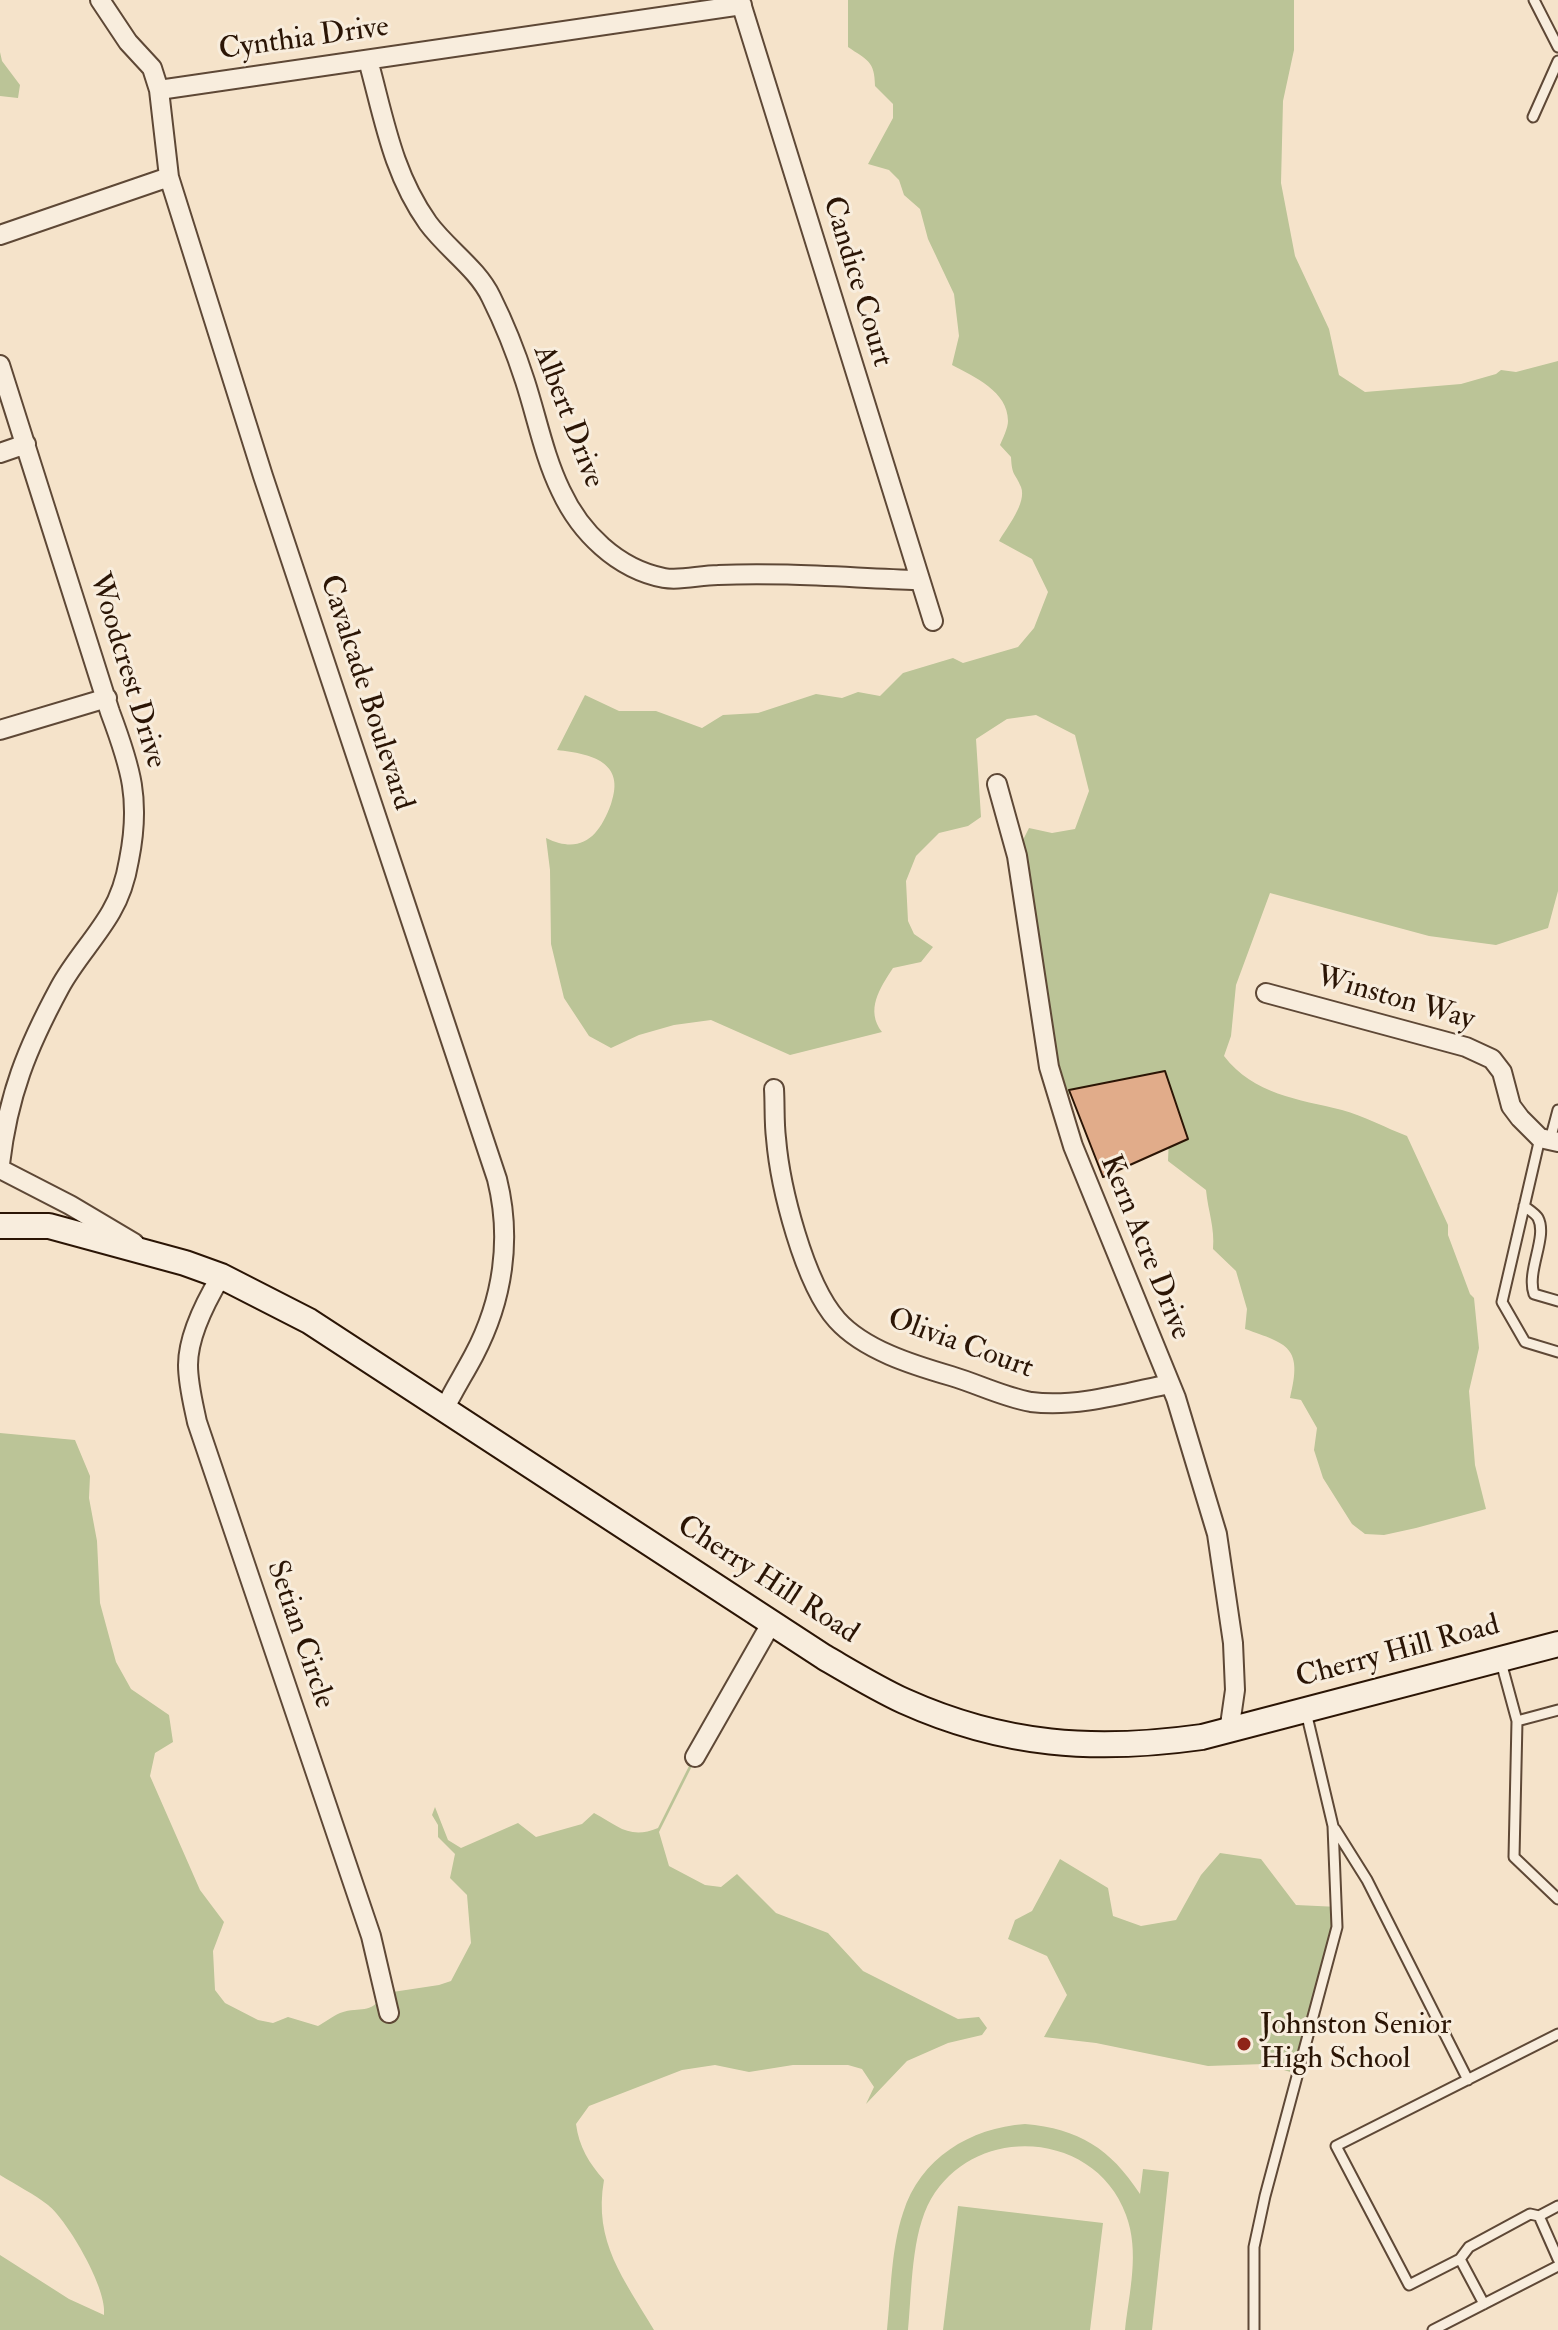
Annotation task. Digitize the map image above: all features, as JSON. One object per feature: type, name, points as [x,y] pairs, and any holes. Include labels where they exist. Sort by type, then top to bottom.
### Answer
[{"type":"main road","name":"Cherry Hill Road","points":[[0,1226],[49,1226],[148,1252],[221,1276],[309,1321],[824,1657],[902,1700],[989,1731],[1064,1745],[1153,1744],[1229,1732],[1500,1657],[1558,1644]]},
{"type":"street","name":"Cavalcade Boulevard","points":[[100,0],[128,42],[152,68],[159,90],[169,177],[268,491],[503,1202],[506,1223],[503,1266],[495,1305],[474,1354],[444,1410]]},
{"type":"street","name":"Cynthia Drive","points":[[159,90],[741,3]]},
{"type":"street","name":"Candice Court","points":[[741,3],[918,580]]},
{"type":"street","name":"Albert Drive","points":[[368,60],[388,143],[399,174],[427,222],[490,294],[524,379],[546,457],[560,490],[569,507],[603,548],[622,561],[664,578],[718,575],[918,580]]},
{"type":"street","points":[[0,235],[169,177]]},
{"type":"street","name":"Woodcrest Drive","points":[[0,365],[127,758],[136,801],[135,830],[126,878],[113,908],[61,985],[21,1066],[5,1123],[0,1167]]},
{"type":"street","points":[[0,453],[26,444]]},
{"type":"street","points":[[918,580],[933,621]]},
{"type":"street","points":[[0,730],[107,698]]},
{"type":"street","name":"Kern Acre Drive","points":[[997,784],[1017,856],[1046,1055],[1059,1104],[1169,1384],[1217,1534],[1233,1643],[1235,1690],[1229,1732]]},
{"type":"street","name":"Winston Way","points":[[1266,993],[1466,1047],[1492,1059],[1502,1072],[1511,1106],[1549,1140]]},
{"type":"street","name":"Olivia Court","points":[[774,1089],[775,1136],[781,1172],[805,1262],[820,1296],[838,1321],[859,1338],[925,1368],[1029,1401],[1071,1402],[1169,1384]]},
{"type":"street","points":[[0,1167],[148,1252]]},
{"type":"street","name":"Setian Circle","points":[[221,1276],[206,1304],[189,1349],[189,1385],[197,1422],[371,1936],[389,2013]]},
{"type":"street","points":[[695,1757],[772,1622]]},
{"type":"lane","points":[[1534,0],[1558,47]]},
{"type":"lane","points":[[1533,117],[1558,61]]},
{"type":"lane","points":[[1558,1110],[1524,1206],[1502,1302],[1525,1342],[1558,1352]]},
{"type":"lane","points":[[1524,1206],[1538,1217],[1541,1228],[1530,1284],[1534,1294],[1558,1301]]},
{"type":"lane","points":[[1500,1657],[1517,1721],[1514,1857],[1558,1899]]},
{"type":"lane","points":[[1517,1721],[1558,1710]]},
{"type":"lane","points":[[1254,2330],[1254,2247],[1337,1927],[1333,1826],[1306,1712]]},
{"type":"lane","points":[[1333,1826],[1367,1880],[1468,2080]]},
{"type":"lane","points":[[1558,2034],[1336,2146],[1409,2285],[1460,2259],[1469,2247],[1507,2226],[1530,2214],[1539,2216],[1558,2206]]},
{"type":"lane","points":[[1539,2216],[1558,2259]]},
{"type":"lane","points":[[1460,2259],[1484,2304]]},
{"type":"lane","points":[[1433,2330],[1558,2266]]},
{"type":"green space","points":[[848,0],[1294,0],[1294,50],[1283,101],[1281,183],[1295,256],[1329,329],[1339,375],[1365,392],[1461,384],[1501,370],[1516,372],[1558,361],[1558,891],[1548,928],[1496,945],[1429,936],[1270,893],[1236,985],[1231,1036],[1224,1056],[1249,1079],[1278,1094],[1350,1113],[1407,1136],[1448,1225],[1448,1235],[1474,1298],[1479,1348],[1469,1391],[1475,1465],[1486,1509],[1384,1535],[1365,1534],[1352,1524],[1323,1478],[1314,1450],[1317,1428],[1301,1400],[1290,1398],[1294,1381],[1293,1358],[1282,1344],[1245,1329],[1247,1309],[1236,1271],[1213,1249],[1206,1190],[1168,1161],[1169,1136],[1114,1081],[1058,1098],[1019,848],[1029,828],[1052,833],[1075,829],[1089,791],[1075,735],[1036,715],[1007,719],[976,739],[981,817],[968,826],[939,833],[916,856],[906,881],[908,921],[914,934],[933,947],[921,962],[893,968],[883,983],[875,1007],[877,1024],[882,1032],[790,1055],[711,1020],[674,1025],[639,1035],[611,1048],[589,1036],[564,998],[551,944],[550,870],[546,838],[569,844],[587,840],[601,826],[614,790],[614,778],[603,763],[582,754],[557,750],[585,695],[619,711],[656,711],[702,728],[723,715],[758,713],[816,694],[842,698],[858,692],[880,696],[903,673],[953,658],[963,663],[1018,647],[1034,628],[1048,592],[1032,559],[999,541],[1015,515],[1022,493],[1011,457],[1000,445],[1008,424],[1006,410],[988,386],[952,365],[959,336],[954,294],[928,239],[920,209],[904,195],[899,180],[889,170],[868,164],[893,118],[893,104],[875,86],[869,62],[848,47]]},
{"type":"green space","points":[[0,52],[2,61],[20,85],[18,98],[0,96]]},
{"type":"green space","points":[[0,1433],[75,1440],[90,1476],[89,1498],[97,1541],[100,1603],[116,1662],[131,1689],[169,1715],[173,1742],[155,1753],[150,1776],[200,1890],[224,1922],[213,1951],[215,1990],[225,2003],[258,2020],[273,2023],[288,2017],[318,2026],[340,2013],[369,2008],[386,1993],[451,1981],[471,1943],[467,1895],[450,1878],[455,1854],[438,1837],[438,1825],[432,1815],[435,1807],[448,1840],[461,1848],[518,1823],[536,1837],[582,1824],[594,1813],[624,1830],[640,1833],[658,1828],[692,1760],[696,1758],[659,1832],[669,1866],[705,1885],[721,1887],[737,1874],[776,1913],[828,1933],[863,1971],[958,2019],[979,2017],[987,2028],[982,2035],[948,2043],[907,2061],[866,2104],[874,2087],[862,2069],[848,2065],[793,2065],[749,2072],[715,2065],[682,2070],[589,2106],[576,2124],[586,2154],[604,2180],[602,2202],[607,2241],[622,2276],[654,2330],[0,2330],[0,2255],[69,2299],[104,2315],[104,2304],[93,2273],[66,2225],[48,2205],[0,2175]]},
{"type":"green space","points":[[1220,1853],[1261,1859],[1296,1905],[1339,1907],[1341,1926],[1297,2074],[1264,2064],[1208,2066],[1096,2043],[1044,2037],[1067,1995],[1047,1956],[1008,1939],[1015,1920],[1032,1911],[1060,1859],[1108,1888],[1113,1916],[1141,1926],[1176,1920],[1201,1875]]},
{"type":"green space","points":[[1025,2124],[1062,2131],[1092,2144],[1117,2164],[1140,2194],[1143,2169],[1169,2172],[1152,2330],[1125,2330],[1132,2243],[1126,2215],[1111,2187],[1089,2166],[1063,2153],[1034,2147],[1005,2148],[976,2157],[951,2174],[924,2213],[916,2245],[908,2330],[887,2330],[899,2227],[911,2194],[922,2176],[950,2149],[967,2139]]},
{"type":"green space","points":[[958,2206],[1103,2223],[1090,2330],[943,2330]]},
{"type":"building","points":[[1165,1071],[1188,1139],[1103,1177],[1069,1090]]},
{"type":"place","name":"Johnston Senior High School","points":[[1244,2044]]}]
